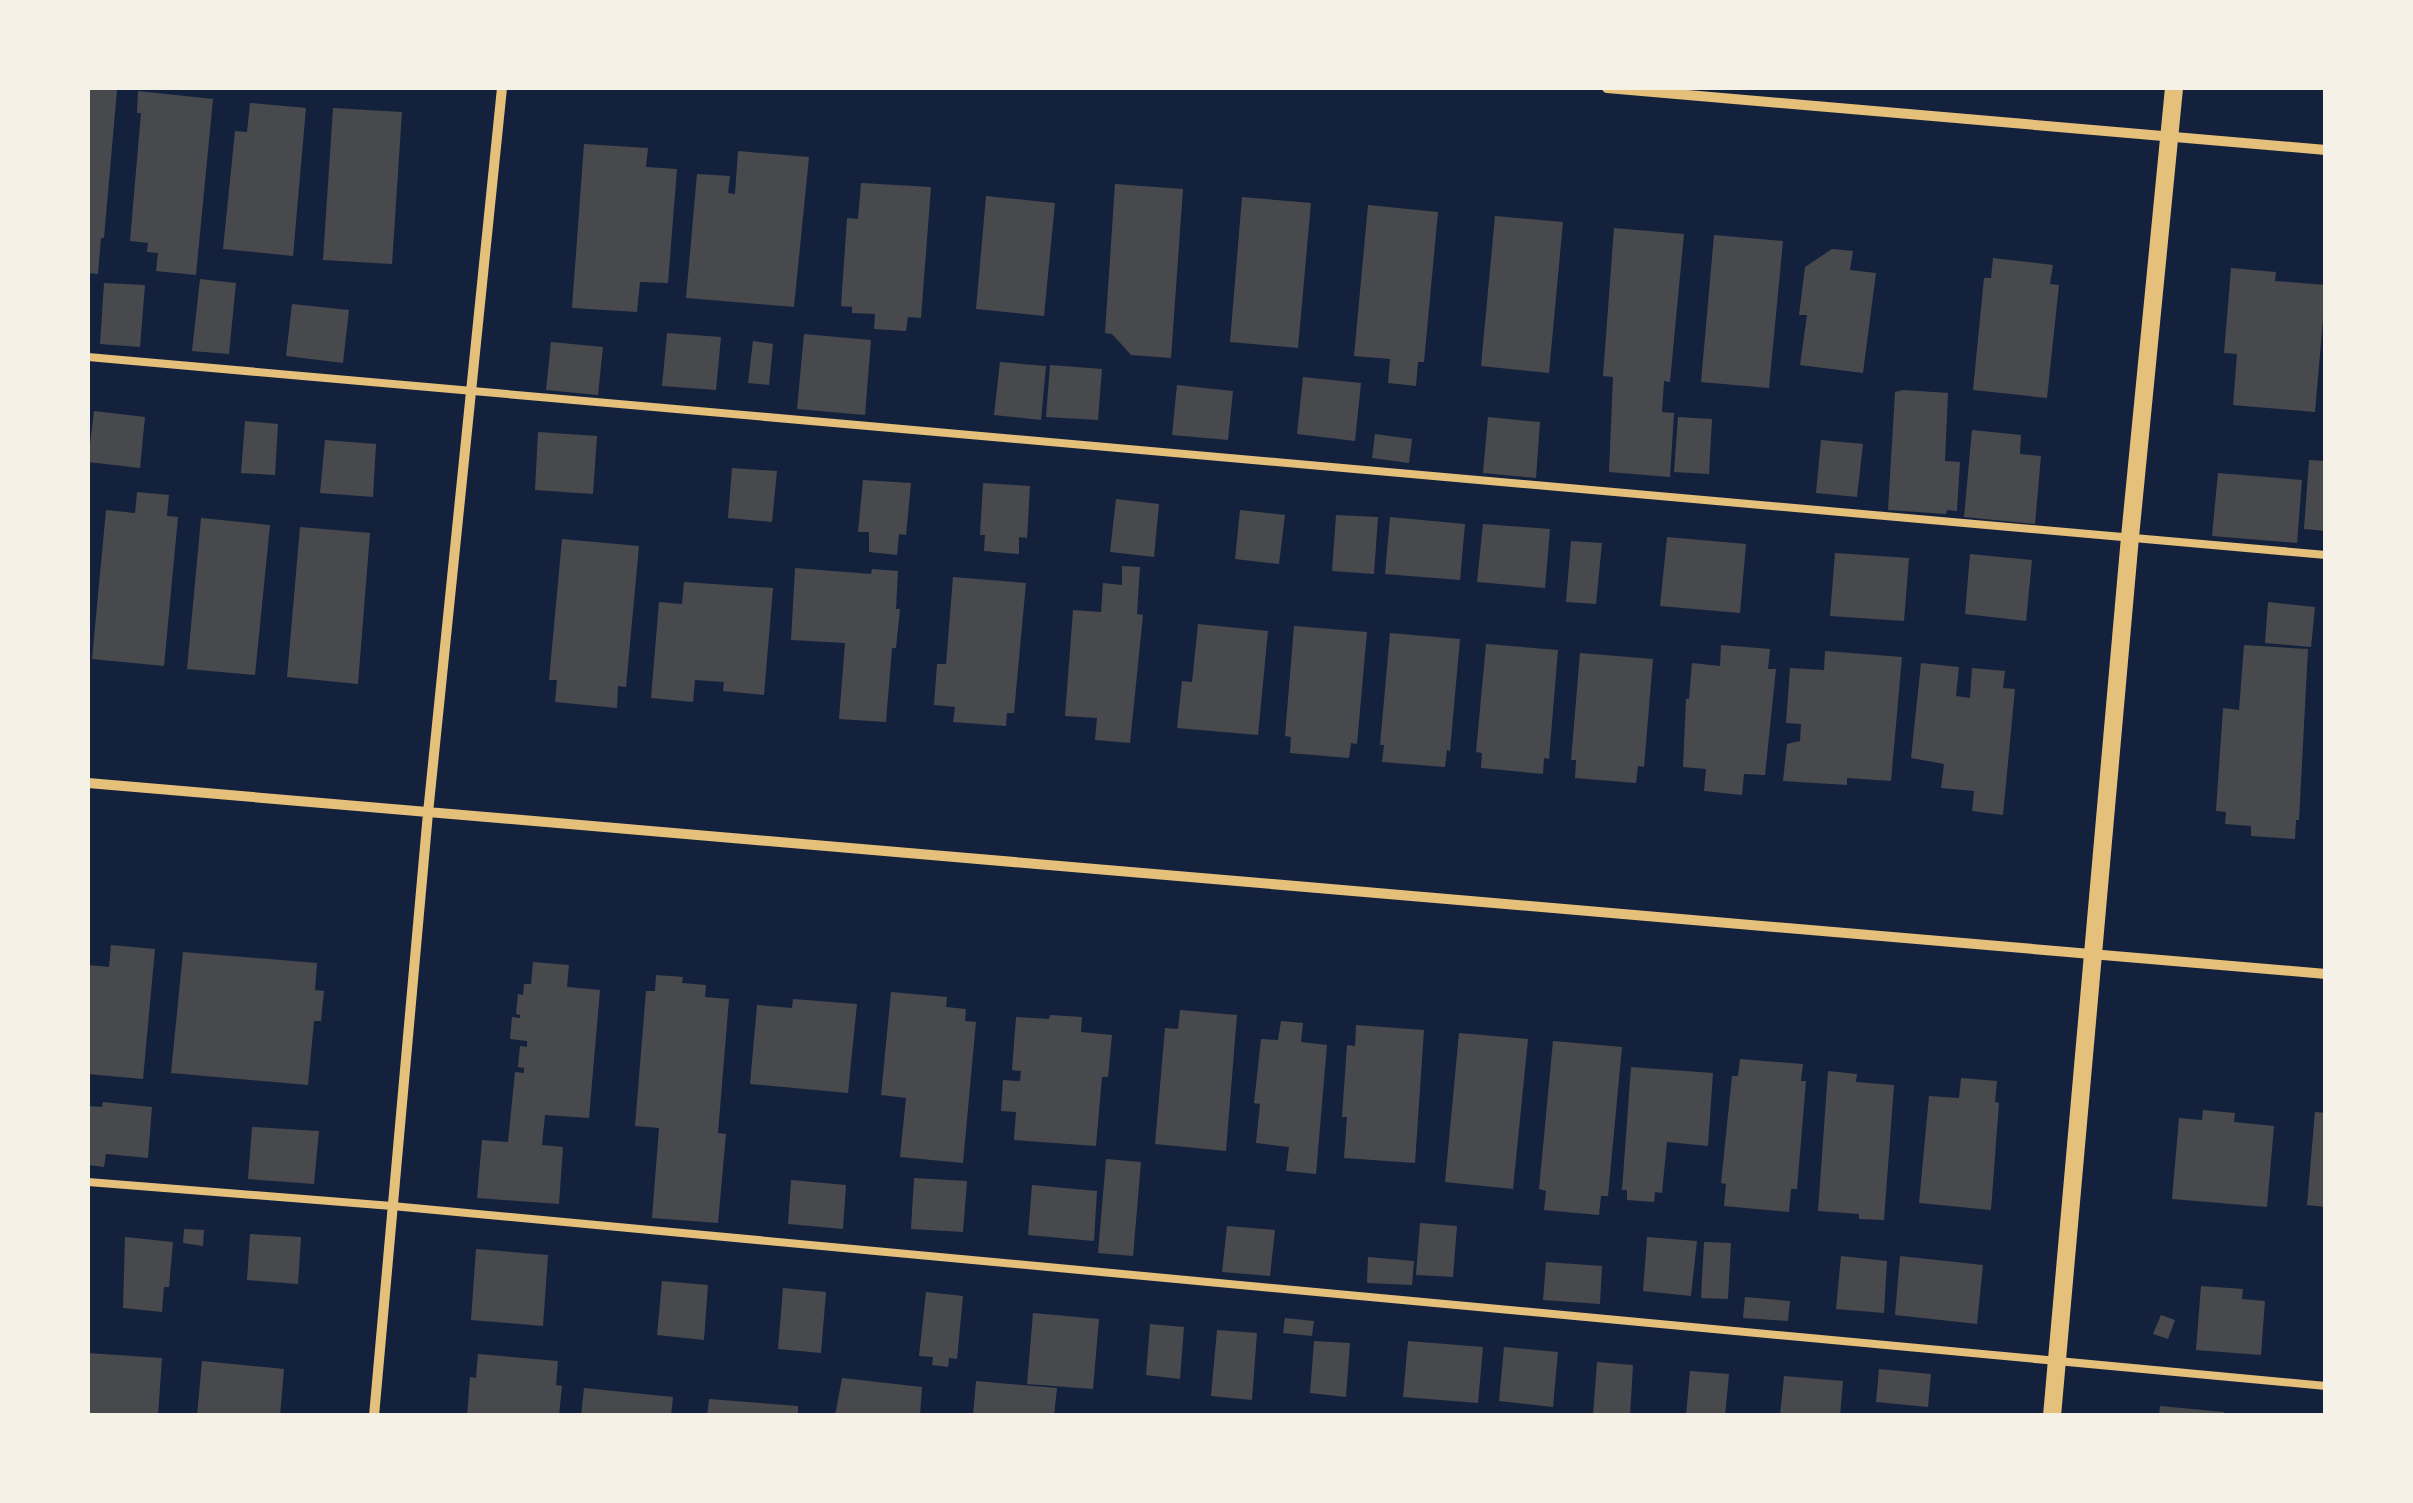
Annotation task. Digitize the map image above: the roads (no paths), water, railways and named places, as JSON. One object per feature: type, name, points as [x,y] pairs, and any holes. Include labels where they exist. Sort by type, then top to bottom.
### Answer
[{"type":"street","points":[[374,1416],[428,812],[502,88]]},
{"type":"street","points":[[1607,88],[2326,150]]},
{"type":"street","points":[[2052,1416],[2174,88]]},
{"type":"street","points":[[88,783],[2326,974]]},
{"type":"lane","points":[[88,357],[2326,555]]},
{"type":"lane","points":[[88,1182],[392,1206],[2326,1386]]}]
